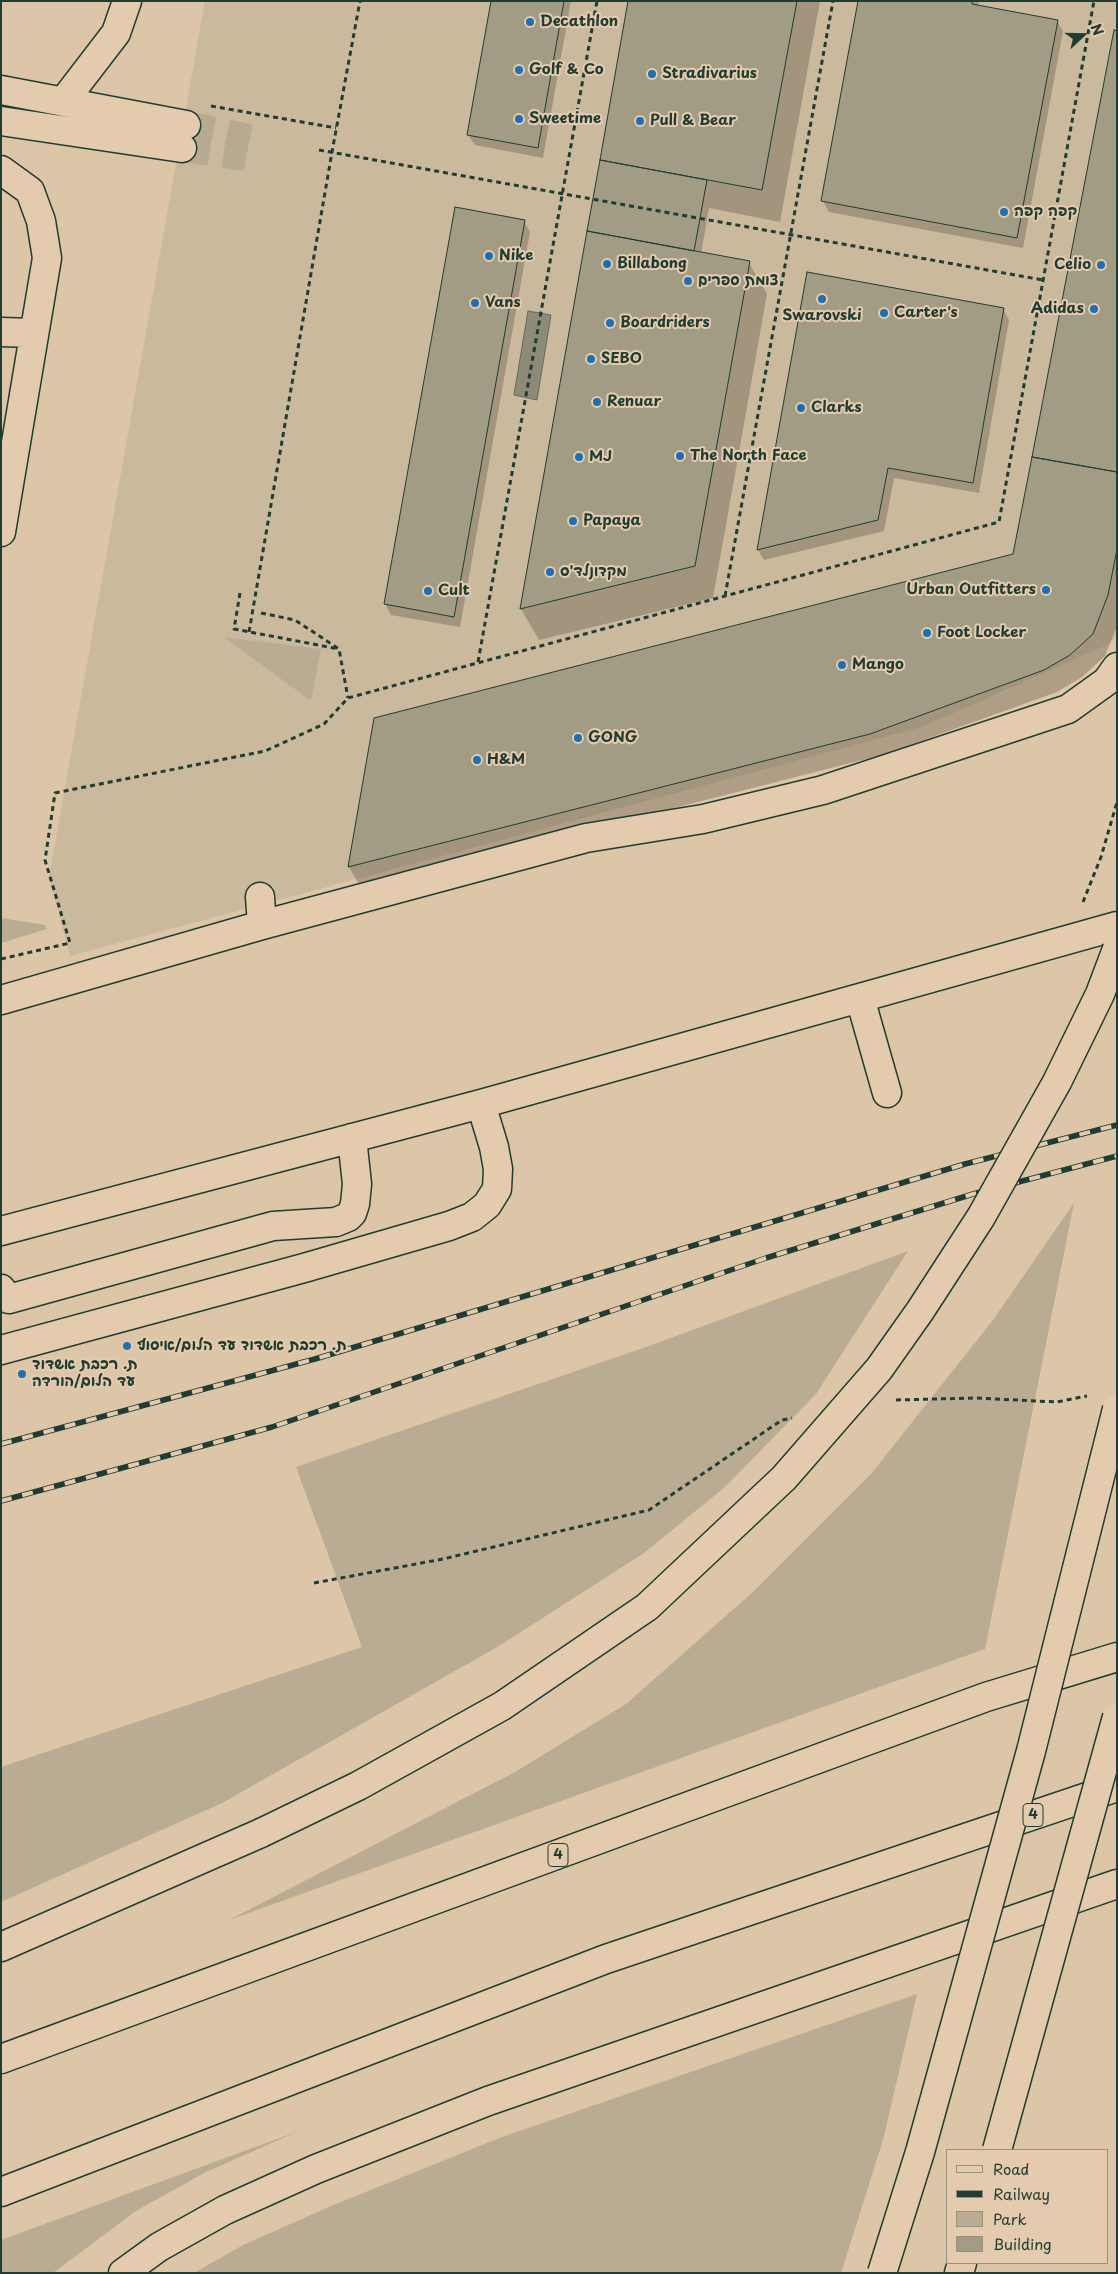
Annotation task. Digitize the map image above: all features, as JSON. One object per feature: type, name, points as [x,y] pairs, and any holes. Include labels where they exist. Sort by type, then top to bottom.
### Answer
[{"type":"main road","points":[[63,102],[116,33],[127,1]]},
{"type":"main road","points":[[1,90],[63,102],[184,136],[1,121]]},
{"type":"main road","points":[[1,170],[30,192],[41,221],[46,258],[1,532]]},
{"type":"main road","points":[[1,332],[34,333]]},
{"type":"main road","points":[[1068,709],[1107,681],[1117,667]]},
{"type":"main road","points":[[1,1000],[262,926],[586,838],[703,819],[823,790],[1117,692]]},
{"type":"main road","points":[[260,896],[262,926]]},
{"type":"main road","points":[[5,1229],[481,1104],[1117,926]]},
{"type":"main road","points":[[1,1947],[261,1833],[358,1786],[502,1706],[647,1607],[784,1478],[879,1369],[920,1311],[981,1217],[1057,1082],[1100,994],[1117,949]]},
{"type":"main road","points":[[860,998],[887,1093]]},
{"type":"main road","points":[[1,1350],[345,1256],[450,1226],[472,1217],[487,1205],[497,1189],[498,1169],[494,1147],[481,1104]]},
{"type":"main road","points":[[4,1297],[273,1226],[336,1222],[348,1217],[352,1213],[355,1204],[357,1184],[352,1138]]},
{"type":"main road","points":[[336,1222],[345,1256]]},
{"type":"main road","points":[[882,2273],[920,2152],[1031,1751],[1117,1409]]},
{"type":"main road","name":"4","points":[[1,2059],[977,1701],[1117,1657]]},
{"type":"main road","points":[[997,2149],[1117,1717]]},
{"type":"main road","name":"4","points":[[1,2192],[606,1959],[1117,1788]]},
{"type":"main road","points":[[123,2273],[159,2247],[225,2210],[316,2169],[488,2101],[1117,1884]]},
{"type":"path","points":[[249,632],[360,1]]},
{"type":"path","points":[[478,663],[597,1]]},
{"type":"path","points":[[725,596],[832,1]]},
{"type":"path","points":[[1,959],[70,943],[45,860],[55,793],[265,751],[324,724],[348,698],[999,522],[1094,1]]},
{"type":"path","points":[[319,150],[1044,280]]},
{"type":"path","points":[[240,594],[234,629],[339,649]]},
{"type":"path","points":[[261,612],[295,620],[339,649],[348,698]]},
{"type":"path","points":[[1068,940],[1101,857],[1117,802]]},
{"type":"path","points":[[891,1400],[975,1398],[1057,1402],[1091,1395]]},
{"type":"path","points":[[314,1583],[443,1559],[648,1510],[782,1420],[800,1417]]},
{"type":"shaded area","points":[[205,1],[1117,1],[1117,638],[1109,644],[922,727],[70,956],[49,877]]},
{"type":"shaded area","points":[[528,311],[551,315],[537,400],[514,395]]},
{"type":"green space","points":[[224,637],[321,649],[311,701]]},
{"type":"green space","points":[[1,918],[45,925],[47,929],[1,943]]},
{"type":"green space","points":[[1074,1203],[985,1649],[229,1920],[515,1772],[626,1704],[753,1592],[871,1474],[993,1320]]},
{"type":"green space","points":[[908,1251],[816,1394],[725,1487],[644,1553],[499,1646],[222,1803],[1,1902],[1,1767],[362,1647],[296,1467],[646,1347]]},
{"type":"green space","points":[[917,1994],[883,2140],[841,2273],[194,2273],[243,2245],[331,2206],[502,2137]]},
{"type":"green space","points":[[299,2131],[206,2172],[136,2211],[53,2273],[1,2273],[1,2240]]},
{"type":"building","points":[[491,1],[564,1],[538,148],[467,135]]},
{"type":"building","points":[[628,1],[797,1],[762,190],[600,160]]},
{"type":"building","points":[[858,1],[972,1],[972,4],[1058,20],[1017,238],[821,201]]},
{"type":"building","points":[[1114,30],[1117,31],[1117,472],[1032,457]]},
{"type":"building","points":[[600,160],[707,180],[694,251],[587,231]]},
{"type":"building","points":[[455,207],[525,220],[454,617],[384,604]]},
{"type":"building","points":[[587,231],[750,261],[695,566],[520,609]]},
{"type":"building","points":[[807,272],[1004,308],[973,483],[888,468],[878,520],[757,550]]},
{"type":"building","points":[[1032,457],[1117,472],[1117,549],[1108,595],[1093,634],[1070,655],[1044,670],[870,734],[348,867],[374,718],[1013,554]]},
{"type":"tunnel","points":[[186,125],[250,138]]},
{"type":"tunnel","points":[[182,148],[246,157]]},
{"type":"railway","points":[[1,1444],[315,1359],[965,1164],[1117,1125]]},
{"type":"railway","points":[[1,1501],[272,1427],[766,1258],[973,1194],[1117,1156]]},
{"type":"place","name":"Decathlon","points":[[530,22]]},
{"type":"place","name":"Golf & Co","points":[[519,70]]},
{"type":"place","name":"Stradivarius","points":[[652,74]]},
{"type":"place","name":"Sweetime","points":[[519,119]]},
{"type":"place","name":"Pull & Bear","points":[[640,121]]},
{"type":"place","name":"קפה קפה","points":[[1004,212]]},
{"type":"place","name":"Nike","points":[[489,256]]},
{"type":"place","name":"Billabong","points":[[607,264]]},
{"type":"place","name":"Celio","points":[[1101,265]]},
{"type":"place","name":"צומת ספרים","points":[[688,281]]},
{"type":"place","name":"Swarovski","points":[[822,299]]},
{"type":"place","name":"Vans","points":[[475,303]]},
{"type":"place","name":"Adidas","points":[[1094,309]]},
{"type":"place","name":"Carter's","points":[[884,313]]},
{"type":"place","name":"Boardriders","points":[[610,323]]},
{"type":"place","name":"SEBO","points":[[591,359]]},
{"type":"place","name":"Renuar","points":[[597,402]]},
{"type":"place","name":"Clarks","points":[[801,408]]},
{"type":"place","name":"The North Face","points":[[680,456]]},
{"type":"place","name":"MJ","points":[[579,457]]},
{"type":"place","name":"Papaya","points":[[573,521]]},
{"type":"place","name":"מקדונלד'ס","points":[[550,572]]},
{"type":"place","name":"Urban Outfitters","points":[[1046,590]]},
{"type":"place","name":"Cult","points":[[428,591]]},
{"type":"place","name":"Foot Locker","points":[[927,633]]},
{"type":"place","name":"Mango","points":[[842,665]]},
{"type":"place","name":"GONG","points":[[578,738]]},
{"type":"place","name":"H&M","points":[[477,760]]},
{"type":"place","name":"ת. רכבת אשדוד עד הלום/איסוף","points":[[127,1346]]},
{"type":"place","name":"ת. רכבת אשדוד עד הלום/הורדה","points":[[22,1374]]}]
